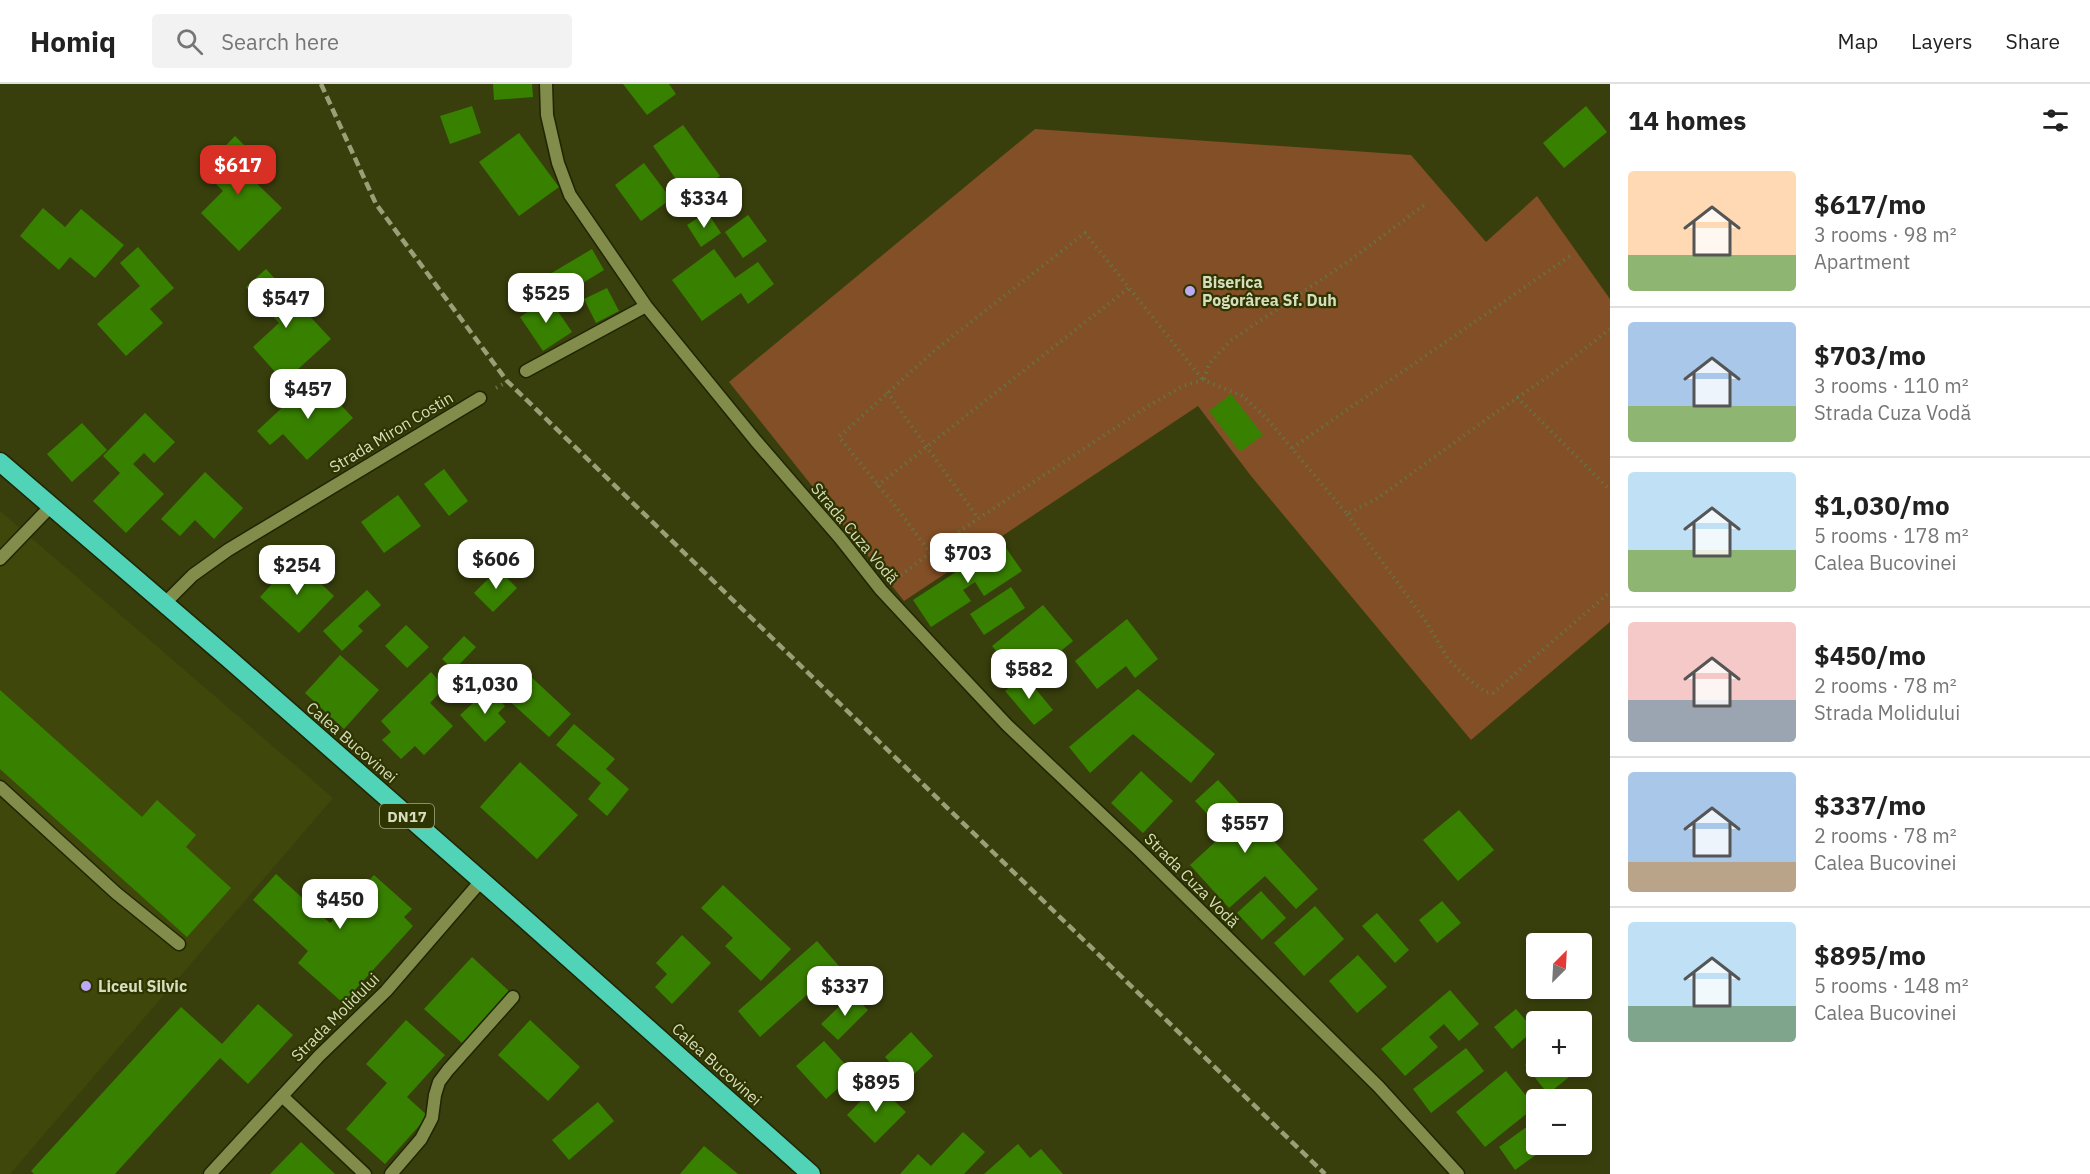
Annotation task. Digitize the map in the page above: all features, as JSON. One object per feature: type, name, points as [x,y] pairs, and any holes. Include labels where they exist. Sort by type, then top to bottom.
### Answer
[{"type":"highway","name":"Calea Bucovinei","points":[[0,462],[165,603],[481,880],[811,1174]]},
{"type":"street","name":"Strada Cuza Vodă","points":[[546,84],[547,115],[558,163],[570,195],[646,306],[756,441],[840,538],[881,590],[1007,725],[1139,850],[1379,1087],[1458,1174]]},
{"type":"street","points":[[526,371],[646,306]]},
{"type":"street","name":"Strada Miron Costin","points":[[165,603],[193,575],[228,550],[480,398]]},
{"type":"street","points":[[0,559],[51,506]]},
{"type":"street","points":[[0,787],[116,893],[179,945]]},
{"type":"street","name":"Strada Molidului","points":[[210,1174],[282,1096],[386,991],[481,880]]},
{"type":"street","points":[[391,1174],[421,1139],[432,1118],[435,1095],[440,1082],[448,1070],[513,997]]},
{"type":"street","points":[[282,1096],[365,1174]]},
{"type":"path","points":[[1203,380],[1209,364],[1230,341],[1349,261],[1427,203]]},
{"type":"path","points":[[930,554],[896,507],[839,437],[935,350],[1085,233],[1203,380],[1243,396],[1268,420],[1347,514],[1425,620],[1448,659],[1469,680],[1486,692],[1493,693],[1610,592]]},
{"type":"path","points":[[1292,448],[1570,256]]},
{"type":"path","points":[[877,486],[1130,287]]},
{"type":"path","points":[[1347,514],[1378,498],[1560,368],[1610,329]]},
{"type":"path","name":"Strada Miron Costin","points":[[480,398],[526,371]]},
{"type":"path","points":[[881,590],[978,518],[1150,405],[1183,386],[1203,380]]},
{"type":"path","points":[[887,392],[978,518]]},
{"type":"path","points":[[1517,397],[1610,490]]},
{"type":"shaded area","points":[[1035,129],[1411,155],[1486,242],[1537,196],[1610,299],[1610,622],[1471,740],[1251,476],[1198,406],[904,601],[729,382]]},
{"type":"shaded area","name":"Liceul Silvic","points":[[0,511],[333,798],[10,1174],[0,1174]]},
{"type":"building","points":[[493,84],[532,84],[533,97],[494,100]]},
{"type":"building","points":[[623,84],[669,84],[676,94],[647,115]]},
{"type":"building","points":[[472,106],[481,133],[450,144],[440,116]]},
{"type":"building","points":[[1586,106],[1607,132],[1564,168],[1543,143]]},
{"type":"building","points":[[683,125],[720,176],[689,198],[653,146]]},
{"type":"building","points":[[519,133],[559,187],[519,216],[479,162]]},
{"type":"building","points":[[235,136],[260,161],[247,174],[282,208],[239,251],[201,213],[223,191],[202,170]]},
{"type":"building","points":[[644,163],[671,199],[641,221],[615,185]]},
{"type":"building","points":[[43,208],[65,227],[81,209],[124,245],[95,278],[70,257],[59,270],[20,236]]},
{"type":"building","points":[[707,212],[721,233],[701,247],[687,225]]},
{"type":"building","points":[[748,215],[767,241],[743,258],[725,232]]},
{"type":"building","points":[[138,247],[174,288],[150,309],[163,323],[126,356],[97,324],[140,286],[120,263]]},
{"type":"building","points":[[592,249],[604,270],[563,295],[550,274]]},
{"type":"building","points":[[714,249],[735,278],[758,262],[774,284],[748,304],[741,293],[702,321],[672,280]]},
{"type":"building","points":[[266,269],[331,339],[284,382],[253,347],[279,323],[246,287]]},
{"type":"building","points":[[607,288],[619,311],[596,323],[584,299]]},
{"type":"building","points":[[549,298],[572,332],[543,351],[520,317]]},
{"type":"building","points":[[315,377],[353,418],[307,460],[283,434],[270,445],[257,431]]},
{"type":"building","points":[[1231,394],[1263,435],[1240,452],[1209,411]]},
{"type":"building","points":[[145,413],[175,442],[154,463],[144,453],[133,464],[164,494],[126,533],[93,501],[120,473],[103,456]]},
{"type":"building","points":[[82,423],[107,450],[72,482],[47,454]]},
{"type":"building","points":[[444,469],[468,501],[449,516],[424,484]]},
{"type":"building","points":[[205,472],[243,508],[214,539],[195,520],[180,536],[161,519]]},
{"type":"building","points":[[398,495],[421,526],[384,553],[361,522]]},
{"type":"building","points":[[1002,542],[1022,571],[984,596],[975,582],[963,590],[971,601],[931,627],[913,600]]},
{"type":"building","points":[[295,559],[334,596],[299,633],[260,597]]},
{"type":"building","points":[[498,569],[517,588],[493,612],[474,593]]},
{"type":"building","points":[[1011,587],[1025,608],[984,635],[970,614]]},
{"type":"building","points":[[367,590],[381,605],[358,626],[363,631],[342,651],[323,631]]},
{"type":"building","points":[[1043,605],[1073,641],[1039,669],[1028,656],[1012,670],[992,646]]},
{"type":"building","points":[[1127,619],[1158,659],[1135,678],[1126,666],[1097,689],[1075,661]]},
{"type":"building","points":[[406,625],[429,647],[407,668],[385,646]]},
{"type":"building","points":[[464,636],[476,647],[454,670],[442,659]]},
{"type":"building","points":[[340,655],[379,690],[344,729],[305,693]]},
{"type":"building","points":[[431,672],[445,687],[430,703],[453,726],[424,755],[415,746],[401,759],[382,740],[391,732],[381,721]]},
{"type":"building","points":[[528,674],[571,714],[549,737],[506,698]]},
{"type":"building","points":[[1024,675],[1053,710],[1034,725],[1005,691]]},
{"type":"building","points":[[489,688],[505,706],[498,713],[506,722],[485,742],[460,715]]},
{"type":"building","points":[[1138,689],[1215,754],[1191,783],[1133,734],[1090,773],[1069,747]]},
{"type":"building","name":"Liceul Silvic","points":[[0,690],[142,817],[157,800],[196,835],[186,847],[231,888],[187,937],[0,769]]},
{"type":"building","points":[[574,724],[615,759],[606,769],[629,789],[607,816],[588,799],[601,783],[556,745]]},
{"type":"building","points":[[520,762],[578,815],[537,859],[480,807]]},
{"type":"building","points":[[1141,771],[1173,801],[1143,833],[1111,803]]},
{"type":"building","points":[[1218,780],[1318,889],[1296,909],[1265,876],[1229,908],[1190,865],[1225,833],[1195,801]]},
{"type":"building","points":[[1459,810],[1494,850],[1458,881],[1423,840]]},
{"type":"building","points":[[276,874],[330,923],[333,920],[320,909],[342,884],[354,896],[374,875],[412,909],[404,917],[413,926],[343,1003],[298,963],[308,951],[253,900]]},
{"type":"building","points":[[723,885],[791,949],[761,981],[725,946],[733,938],[701,908]]},
{"type":"building","points":[[1261,891],[1286,918],[1262,940],[1237,913]]},
{"type":"building","points":[[1442,901],[1461,923],[1437,943],[1419,920]]},
{"type":"building","points":[[1315,906],[1344,939],[1304,976],[1274,943]]},
{"type":"building","points":[[1377,913],[1409,950],[1395,963],[1362,926]]},
{"type":"building","points":[[682,935],[711,963],[672,1004],[655,987],[667,974],[656,963]]},
{"type":"building","points":[[817,941],[839,966],[760,1037],[738,1011]]},
{"type":"building","points":[[1358,955],[1387,987],[1357,1013],[1329,981]]},
{"type":"building","points":[[472,957],[509,991],[462,1043],[424,1009]]},
{"type":"building","points":[[1450,990],[1479,1024],[1459,1041],[1444,1024],[1429,1037],[1438,1047],[1405,1076],[1381,1049]]},
{"type":"building","points":[[852,994],[868,1010],[838,1040],[821,1024]]},
{"type":"building","points":[[258,1004],[293,1035],[248,1084],[220,1058],[115,1174],[34,1174],[31,1171],[181,1007],[222,1044]]},
{"type":"building","points":[[1516,1009],[1526,1021],[1526,1037],[1512,1049],[1494,1027]]},
{"type":"building","points":[[406,1020],[445,1055],[407,1097],[428,1116],[385,1164],[346,1129],[387,1083],[366,1064]]},
{"type":"building","points":[[530,1020],[580,1067],[548,1101],[498,1055]]},
{"type":"building","points":[[911,1032],[933,1056],[907,1081],[885,1057]]},
{"type":"building","points":[[824,1041],[854,1074],[826,1099],[796,1066]]},
{"type":"building","points":[[1466,1048],[1484,1071],[1431,1113],[1413,1089]]},
{"type":"building","points":[[1506,1071],[1526,1096],[1526,1114],[1485,1147],[1456,1112]]},
{"type":"building","points":[[1535,1077],[1569,1077],[1554,1089],[1544,1089]]},
{"type":"building","points":[[877,1084],[906,1112],[875,1143],[847,1115]]},
{"type":"building","points":[[598,1102],[614,1121],[569,1160],[552,1140]]},
{"type":"building","points":[[1526,1127],[1526,1155],[1536,1155],[1515,1170],[1499,1147]]},
{"type":"building","points":[[963,1132],[985,1152],[964,1174],[900,1174],[918,1154],[931,1166]]},
{"type":"building","points":[[301,1142],[335,1174],[270,1174]]},
{"type":"building","points":[[1018,1144],[1030,1158],[1041,1149],[1063,1174],[984,1174]]},
{"type":"building","points":[[704,1146],[738,1174],[680,1174]]},
{"type":"railway","points":[[321,84],[376,204],[507,381],[1325,1174]]},
{"type":"place","name":"Biserica Pogorârea Sf. Duh","points":[[1190,291]]},
{"type":"place","name":"Liceul Silvic","points":[[86,986]]}]
